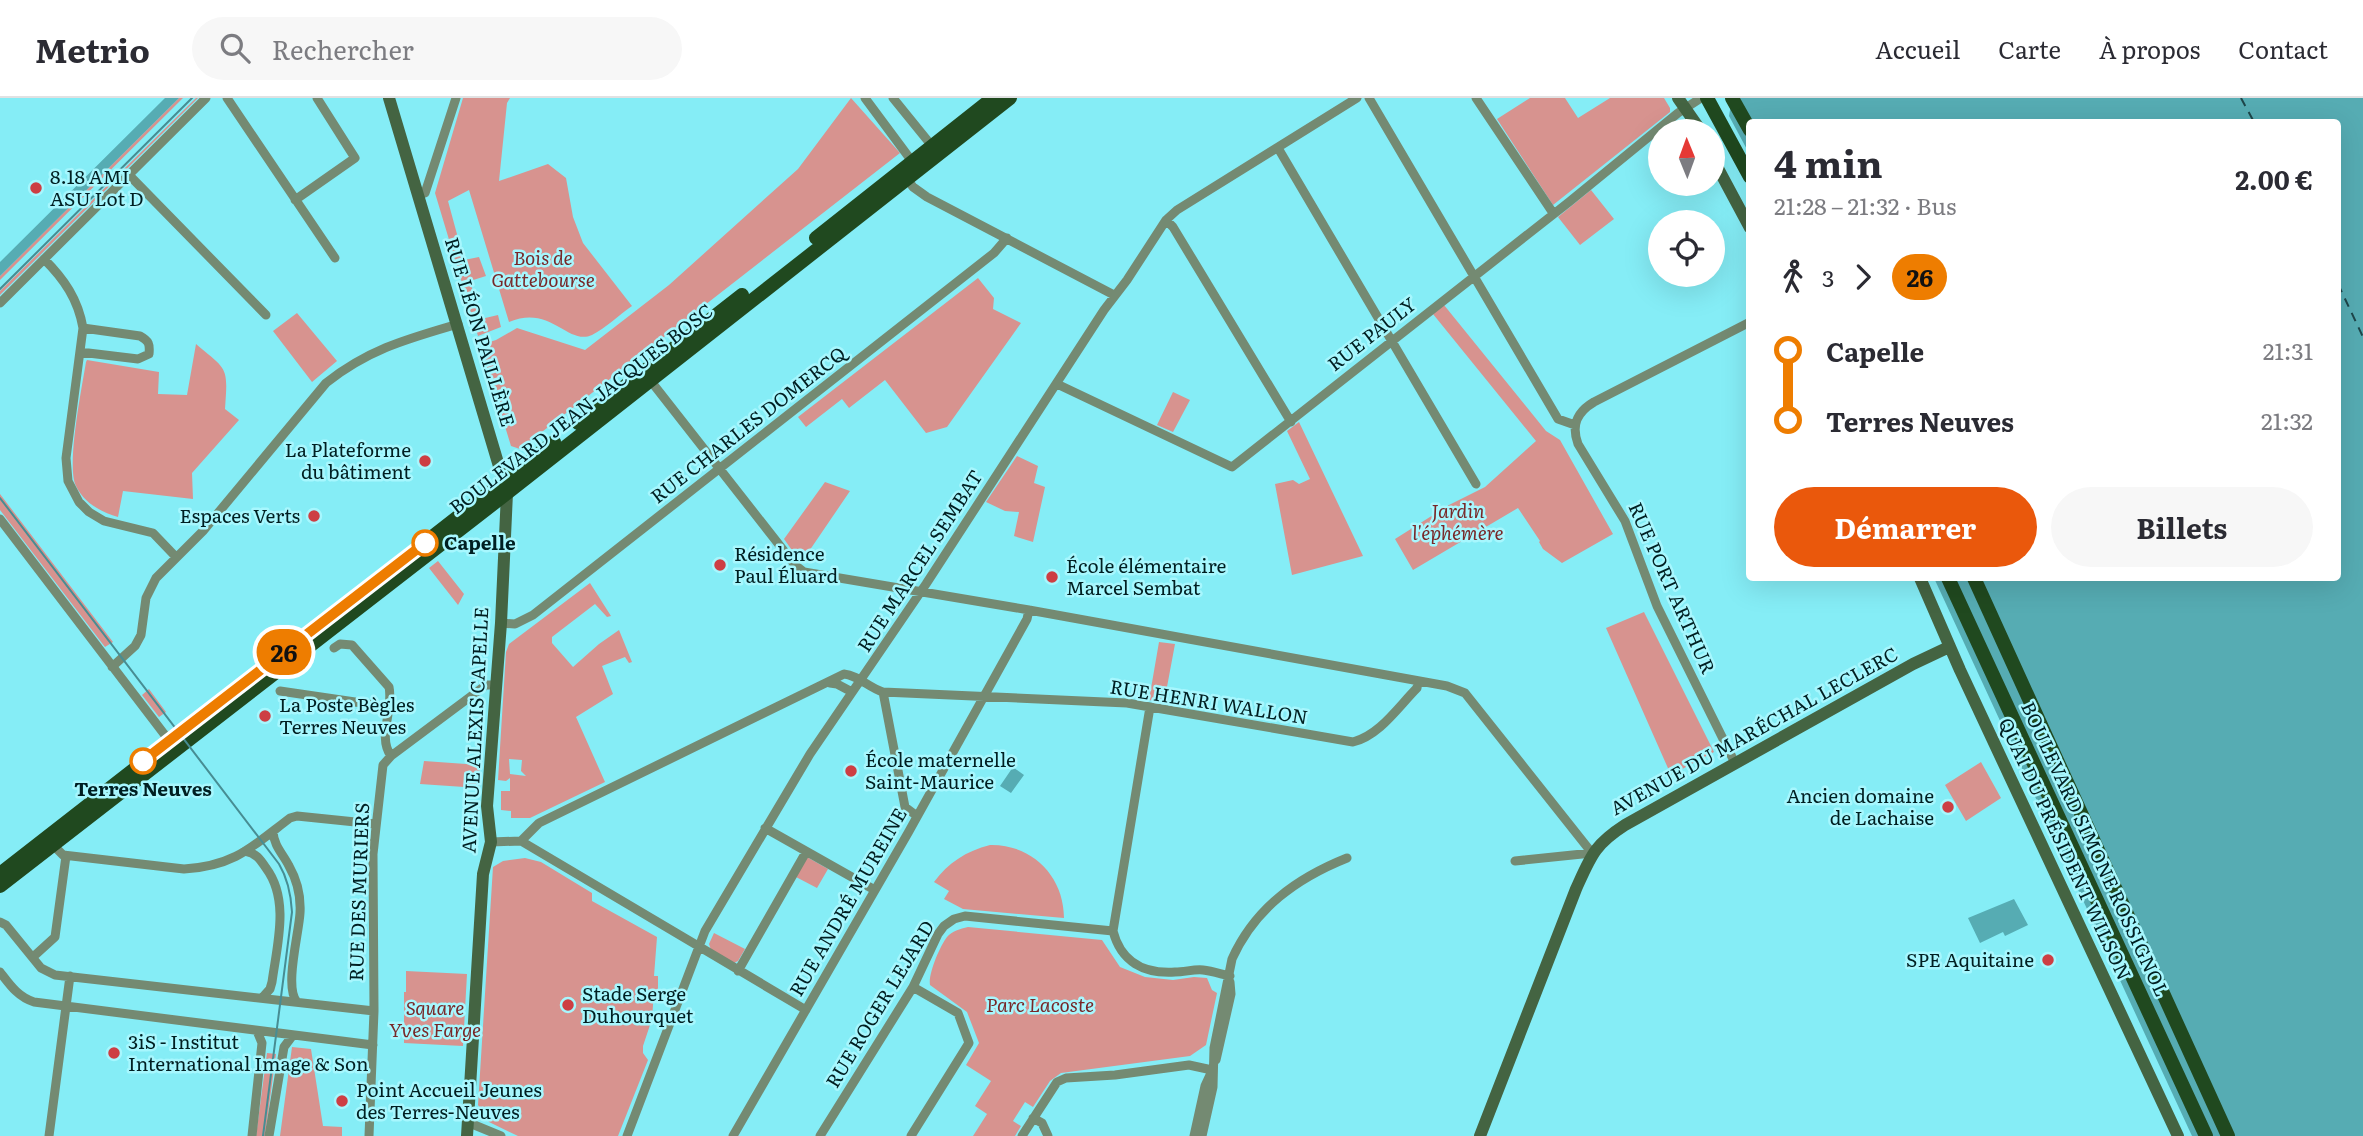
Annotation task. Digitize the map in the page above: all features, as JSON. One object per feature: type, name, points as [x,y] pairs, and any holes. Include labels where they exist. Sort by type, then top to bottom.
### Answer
[{"type":"main road","name":"BOULEVARD JEAN-JACQUES BOSC","points":[[0,874],[172,746],[506,487],[650,380],[910,170],[932,146],[993,98]]},
{"type":"main road","name":"BOULEVARD JEAN-JACQUES BOSC","points":[[506,487],[631,381],[910,170],[1010,98]]},
{"type":"main road","points":[[1704,98],[1746,170]]},
{"type":"main road","points":[[1731,98],[1746,123]]},
{"type":"main road","name":"BOULEVARD SIMONE ROSSIGNOL","points":[[1949,581],[2206,1136]]},
{"type":"main road","name":"BOULEVARD SIMONE ROSSIGNOL","points":[[1975,581],[2228,1136]]},
{"type":"main road","name":"BOULEVARD JEAN-JACQUES BOSC","points":[[0,886],[172,746]]},
{"type":"street","points":[[0,303],[206,98]]},
{"type":"street","points":[[227,98],[335,258]]},
{"type":"street","points":[[296,200],[355,158],[317,98]]},
{"type":"street","name":"RUE LÉON PAILLÈRE","points":[[389,98],[506,487]]},
{"type":"street","points":[[418,195],[425,193],[456,98]]},
{"type":"street","points":[[865,98],[910,170],[913,187],[927,197],[1114,295]]},
{"type":"street","points":[[893,98],[932,146]]},
{"type":"street","name":"RUE MARCEL SEMBAT","points":[[627,1136],[698,947],[765,828],[852,692],[1166,220],[1177,210],[1357,98]]},
{"type":"street","points":[[1369,98],[1558,419],[1575,425],[1578,415],[1594,402],[1746,324]]},
{"type":"street","points":[[1476,98],[1553,213]]},
{"type":"street","name":"RUE PAULY","points":[[1057,384],[1227,466],[1236,465],[1569,202],[1682,103],[1704,98]]},
{"type":"street","points":[[1682,103],[1693,119]]},
{"type":"street","points":[[1278,148],[1476,484]]},
{"type":"street","points":[[129,174],[266,315]]},
{"type":"street","points":[[1726,183],[1746,221]]},
{"type":"street","points":[[1166,220],[1173,227],[1291,422]]},
{"type":"street","name":"RUE CHARLES DOMERCQ","points":[[501,623],[515,624],[533,615],[994,253],[1007,238]]},
{"type":"street","points":[[44,259],[73,295],[83,328],[65,458],[68,481],[89,512],[104,521],[153,533],[176,557]]},
{"type":"street","points":[[111,667],[135,646],[141,635],[146,598],[156,578],[202,531],[326,383],[379,349],[458,324]]},
{"type":"street","points":[[80,352],[138,359],[149,354],[150,346],[141,336],[83,328]]},
{"type":"street","points":[[650,380],[653,371],[675,348]]},
{"type":"street","points":[[631,381],[650,380]]},
{"type":"street","points":[[650,380],[794,565],[804,572],[1447,686],[1465,693],[1592,853]]},
{"type":"street","name":"RUE PORT ARTHUR","points":[[1575,425],[1574,434],[1578,444],[1625,521],[1657,606],[1735,763]]},
{"type":"street","name":"AVENUE ALEXIS CAPELLE","points":[[467,1129],[483,874],[491,842],[488,806],[501,623],[506,487]]},
{"type":"street","points":[[0,519],[172,746]]},
{"type":"street","name":"QUAI DU PRÉSIDENT WILSON","points":[[1921,581],[1949,647],[2178,1136]]},
{"type":"street","name":"RUE ANDRÉ MUREINE","points":[[733,1136],[984,698],[1027,619],[1029,610]]},
{"type":"street","name":"RUE DES MURIERS","points":[[334,648],[340,644],[352,645],[389,687],[386,748],[391,756],[383,765],[381,773],[373,854],[374,1011],[369,1136]]},
{"type":"street","name":"AVENUE DU MARÉCHAL LECLERC","points":[[1480,1136],[1576,889],[1592,853],[1600,843],[1625,825],[1735,763],[1913,664],[1949,647]]},
{"type":"street","points":[[521,841],[539,823],[844,674],[852,675],[883,692],[905,807],[917,816]]},
{"type":"street","name":"RUE HENRI WALLON","points":[[883,692],[1127,704],[1353,742],[1374,733],[1417,688],[1418,681]]},
{"type":"street","points":[[830,683],[852,692]]},
{"type":"street","points":[[391,756],[486,685],[496,685]]},
{"type":"street","points":[[280,691],[389,707]]},
{"type":"street","points":[[1150,707],[1113,931],[1117,945],[1126,959],[1138,967],[1174,972],[1201,970],[1230,976]]},
{"type":"street","points":[[53,845],[60,854],[66,856],[184,869],[213,865],[246,851],[290,818],[297,816],[375,824]]},
{"type":"street","points":[[765,828],[873,889]]},
{"type":"street","points":[[273,832],[274,841],[294,876],[300,898],[300,919],[291,984],[293,997],[297,1002]]},
{"type":"street","points":[[491,842],[521,841],[806,1010]]},
{"type":"street","points":[[246,851],[256,854],[265,865],[275,882],[279,900],[279,932],[272,982],[262,998]]},
{"type":"street","points":[[738,971],[806,852]]},
{"type":"street","points":[[1515,861],[1592,853]]},
{"type":"street","points":[[33,957],[55,937],[66,856]]},
{"type":"street","points":[[1202,1136],[1213,1087],[1214,1048],[1232,959],[1236,951],[1262,912],[1304,878],[1347,858]]},
{"type":"street","name":"RUE ROGER LEJARD","points":[[820,1136],[913,987],[944,926],[954,919],[965,916],[1113,931]]},
{"type":"street","points":[[0,922],[6,925],[48,972],[374,1011]]},
{"type":"street","points":[[0,972],[15,991],[28,1000],[373,1045]]},
{"type":"street","points":[[49,1136],[69,976]]},
{"type":"street","points":[[911,1136],[968,1043],[962,1020],[957,1013],[913,987]]},
{"type":"street","points":[[252,1136],[262,1043],[257,1031]]},
{"type":"street","points":[[269,1136],[281,1060],[286,1041],[293,1035]]},
{"type":"street","points":[[1022,1136],[1057,1082],[1066,1078],[1115,1075],[1189,1065],[1212,1070]]},
{"type":"street","points":[[1194,1136],[1205,1086],[1212,1070]]},
{"type":"street","points":[[1033,1118],[1042,1123],[1048,1136]]},
{"type":"street","points":[[467,1129],[501,1136]]},
{"type":"green space","points":[[179,98],[183,98],[0,280],[0,276]]},
{"type":"green space","points":[[198,98],[0,295],[0,291]]},
{"type":"green space","name":"Bois de Gattebourse","points":[[463,98],[510,98],[507,103],[499,181],[548,164],[566,178],[573,217],[583,243],[632,306],[592,335],[575,335],[536,318],[509,322],[469,190],[448,201],[464,260],[479,257],[486,276],[470,281],[481,319],[498,315],[501,327],[478,336],[435,193]]},
{"type":"green space","points":[[851,98],[900,153],[520,449],[511,446],[480,345],[496,340],[517,328],[585,350],[669,285],[798,169]]},
{"type":"green space","points":[[1530,98],[1565,98],[1578,118],[1610,98],[1664,98],[1670,108],[1670,112],[1661,119],[1648,119],[1648,129],[1553,205],[1497,119]]},
{"type":"green space","points":[[1591,190],[1614,219],[1580,245],[1558,217]]},
{"type":"green space","points":[[978,278],[994,298],[993,309],[1021,323],[947,427],[926,433],[885,380],[849,408],[842,399],[806,427],[798,417]]},
{"type":"green space","name":"Jardin l'éphémère","points":[[1444,305],[1546,431],[1560,440],[1613,534],[1562,563],[1543,549],[1518,508],[1413,570],[1395,539],[1449,505],[1485,487],[1536,441],[1433,314]]},
{"type":"green space","points":[[297,313],[337,361],[312,382],[273,331]]},
{"type":"green space","points":[[196,344],[224,370],[225,409],[239,420],[192,473],[193,499],[123,491],[118,517],[94,506],[79,492],[73,476],[76,426],[87,360],[159,372],[158,394],[187,395]]},
{"type":"green space","points":[[1173,392],[1190,400],[1173,432],[1157,425]]},
{"type":"green space","points":[[1299,422],[1363,556],[1292,575],[1275,484],[1293,480],[1299,484],[1310,479],[1287,431]]},
{"type":"green space","points":[[1017,456],[1038,466],[1034,483],[1045,487],[1033,542],[1014,536],[1019,512],[1005,511],[986,502]]},
{"type":"green space","points":[[825,482],[850,491],[801,563],[784,539]]},
{"type":"green space","points":[[0,494],[113,642],[105,647],[0,510]]},
{"type":"green space","points":[[438,561],[464,594],[458,605],[429,568]]},
{"type":"green space","points":[[590,583],[611,616],[607,617],[595,604],[552,637],[552,643],[573,667],[619,630],[632,662],[629,663],[625,657],[602,666],[613,694],[576,717],[605,782],[530,818],[511,818],[511,811],[501,810],[501,791],[510,791],[510,778],[506,781],[498,780],[506,652],[509,644]],"holes":[[[509,759],[522,760],[521,771],[526,776],[510,774]]]},
{"type":"green space","points":[[1644,612],[1714,752],[1671,775],[1606,628]]},
{"type":"green space","points":[[1159,642],[1175,644],[1164,703],[1149,700]]},
{"type":"green space","points":[[149,689],[166,712],[159,717],[142,695]]},
{"type":"green space","points":[[424,761],[480,765],[479,788],[420,784]]},
{"type":"green space","points":[[1981,762],[2001,798],[1966,821],[1945,785]]},
{"type":"green space","points":[[990,845],[1019,850],[1043,865],[1058,889],[1064,918],[963,909],[944,899],[949,891],[934,882],[939,875],[965,854]]},
{"type":"green space","points":[[807,857],[828,869],[817,888],[796,877]]},
{"type":"green space","name":"Stade Serge Duhourquet","points":[[525,858],[541,862],[592,893],[592,901],[657,937],[654,976],[658,976],[658,991],[654,991],[652,1019],[643,1046],[643,1053],[648,1060],[618,1136],[518,1136],[489,1122],[478,1105],[493,867],[503,861]]},
{"type":"green space","name":"Parc Lacoste","points":[[968,927],[1102,940],[1120,967],[1145,977],[1173,980],[1207,978],[1212,990],[1217,993],[1206,1045],[1190,1056],[1061,1073],[1050,1081],[1033,1107],[1025,1102],[1013,1121],[1021,1126],[1015,1136],[973,1136],[987,1114],[975,1106],[991,1081],[966,1065],[979,1043],[967,1012],[930,985],[935,960],[947,937]]},
{"type":"green space","points":[[714,933],[745,949],[738,961],[734,963],[711,950],[709,944]]},
{"type":"green space","name":"Square Yves Farge","points":[[406,971],[467,974],[463,1046],[404,1043]]},
{"type":"green space","points":[[292,1047],[311,1049],[323,1126],[342,1127],[342,1136],[280,1136]]},
{"type":"green space","points":[[267,1053],[276,1054],[265,1136],[256,1136]]},
{"type":"water","points":[[165,98],[179,98],[0,276],[0,262]]},
{"type":"water","points":[[1732,98],[2363,98],[2363,1136],[2192,1136],[1935,581],[2341,581],[2341,119],[1746,119],[1746,148],[1729,116]]},
{"type":"water","points":[[1013,767],[1024,775],[1011,793],[1000,786]]},
{"type":"water","points":[[2014,899],[2028,925],[2005,936],[2003,932],[1980,943],[1968,918]]},
{"type":"ferry route","points":[[2241,98],[2252,119]]},
{"type":"ferry route","points":[[2341,290],[2363,337]]},
{"type":"tram line","points":[[0,289],[192,98]]},
{"type":"tram line","points":[[0,498],[285,875],[292,912],[263,1136]]},
{"type":"bus line","name":"26","points":[[143,761],[425,543]]},
{"type":"place","name":"8.18 AMI ASU Lot D","points":[[36,188]]},
{"type":"place","name":"La Plateforme du bâtiment","points":[[425,461]]},
{"type":"place","name":"Espaces Verts","points":[[314,516]]},
{"type":"place","name":"Capelle","points":[[425,543]]},
{"type":"place","name":"Résidence Paul Éluard","points":[[720,565]]},
{"type":"place","name":"École élémentaire Marcel Sembat","points":[[1052,577]]},
{"type":"place","name":"La Poste Bègles Terres Neuves","points":[[265,716]]},
{"type":"place","name":"Terres Neuves","points":[[143,761]]},
{"type":"place","name":"École maternelle Saint-Maurice","points":[[851,771]]},
{"type":"place","name":"Ancien domaine de Lachaise","points":[[1948,807]]},
{"type":"place","name":"SPE Aquitaine","points":[[2048,960]]},
{"type":"place","name":"Stade Serge Duhourquet","points":[[568,1005]]},
{"type":"place","name":"3iS - Institut International Image & Son","points":[[114,1053]]},
{"type":"place","name":"Point Accueil Jeunes des Terres-Neuves","points":[[342,1101]]}]
